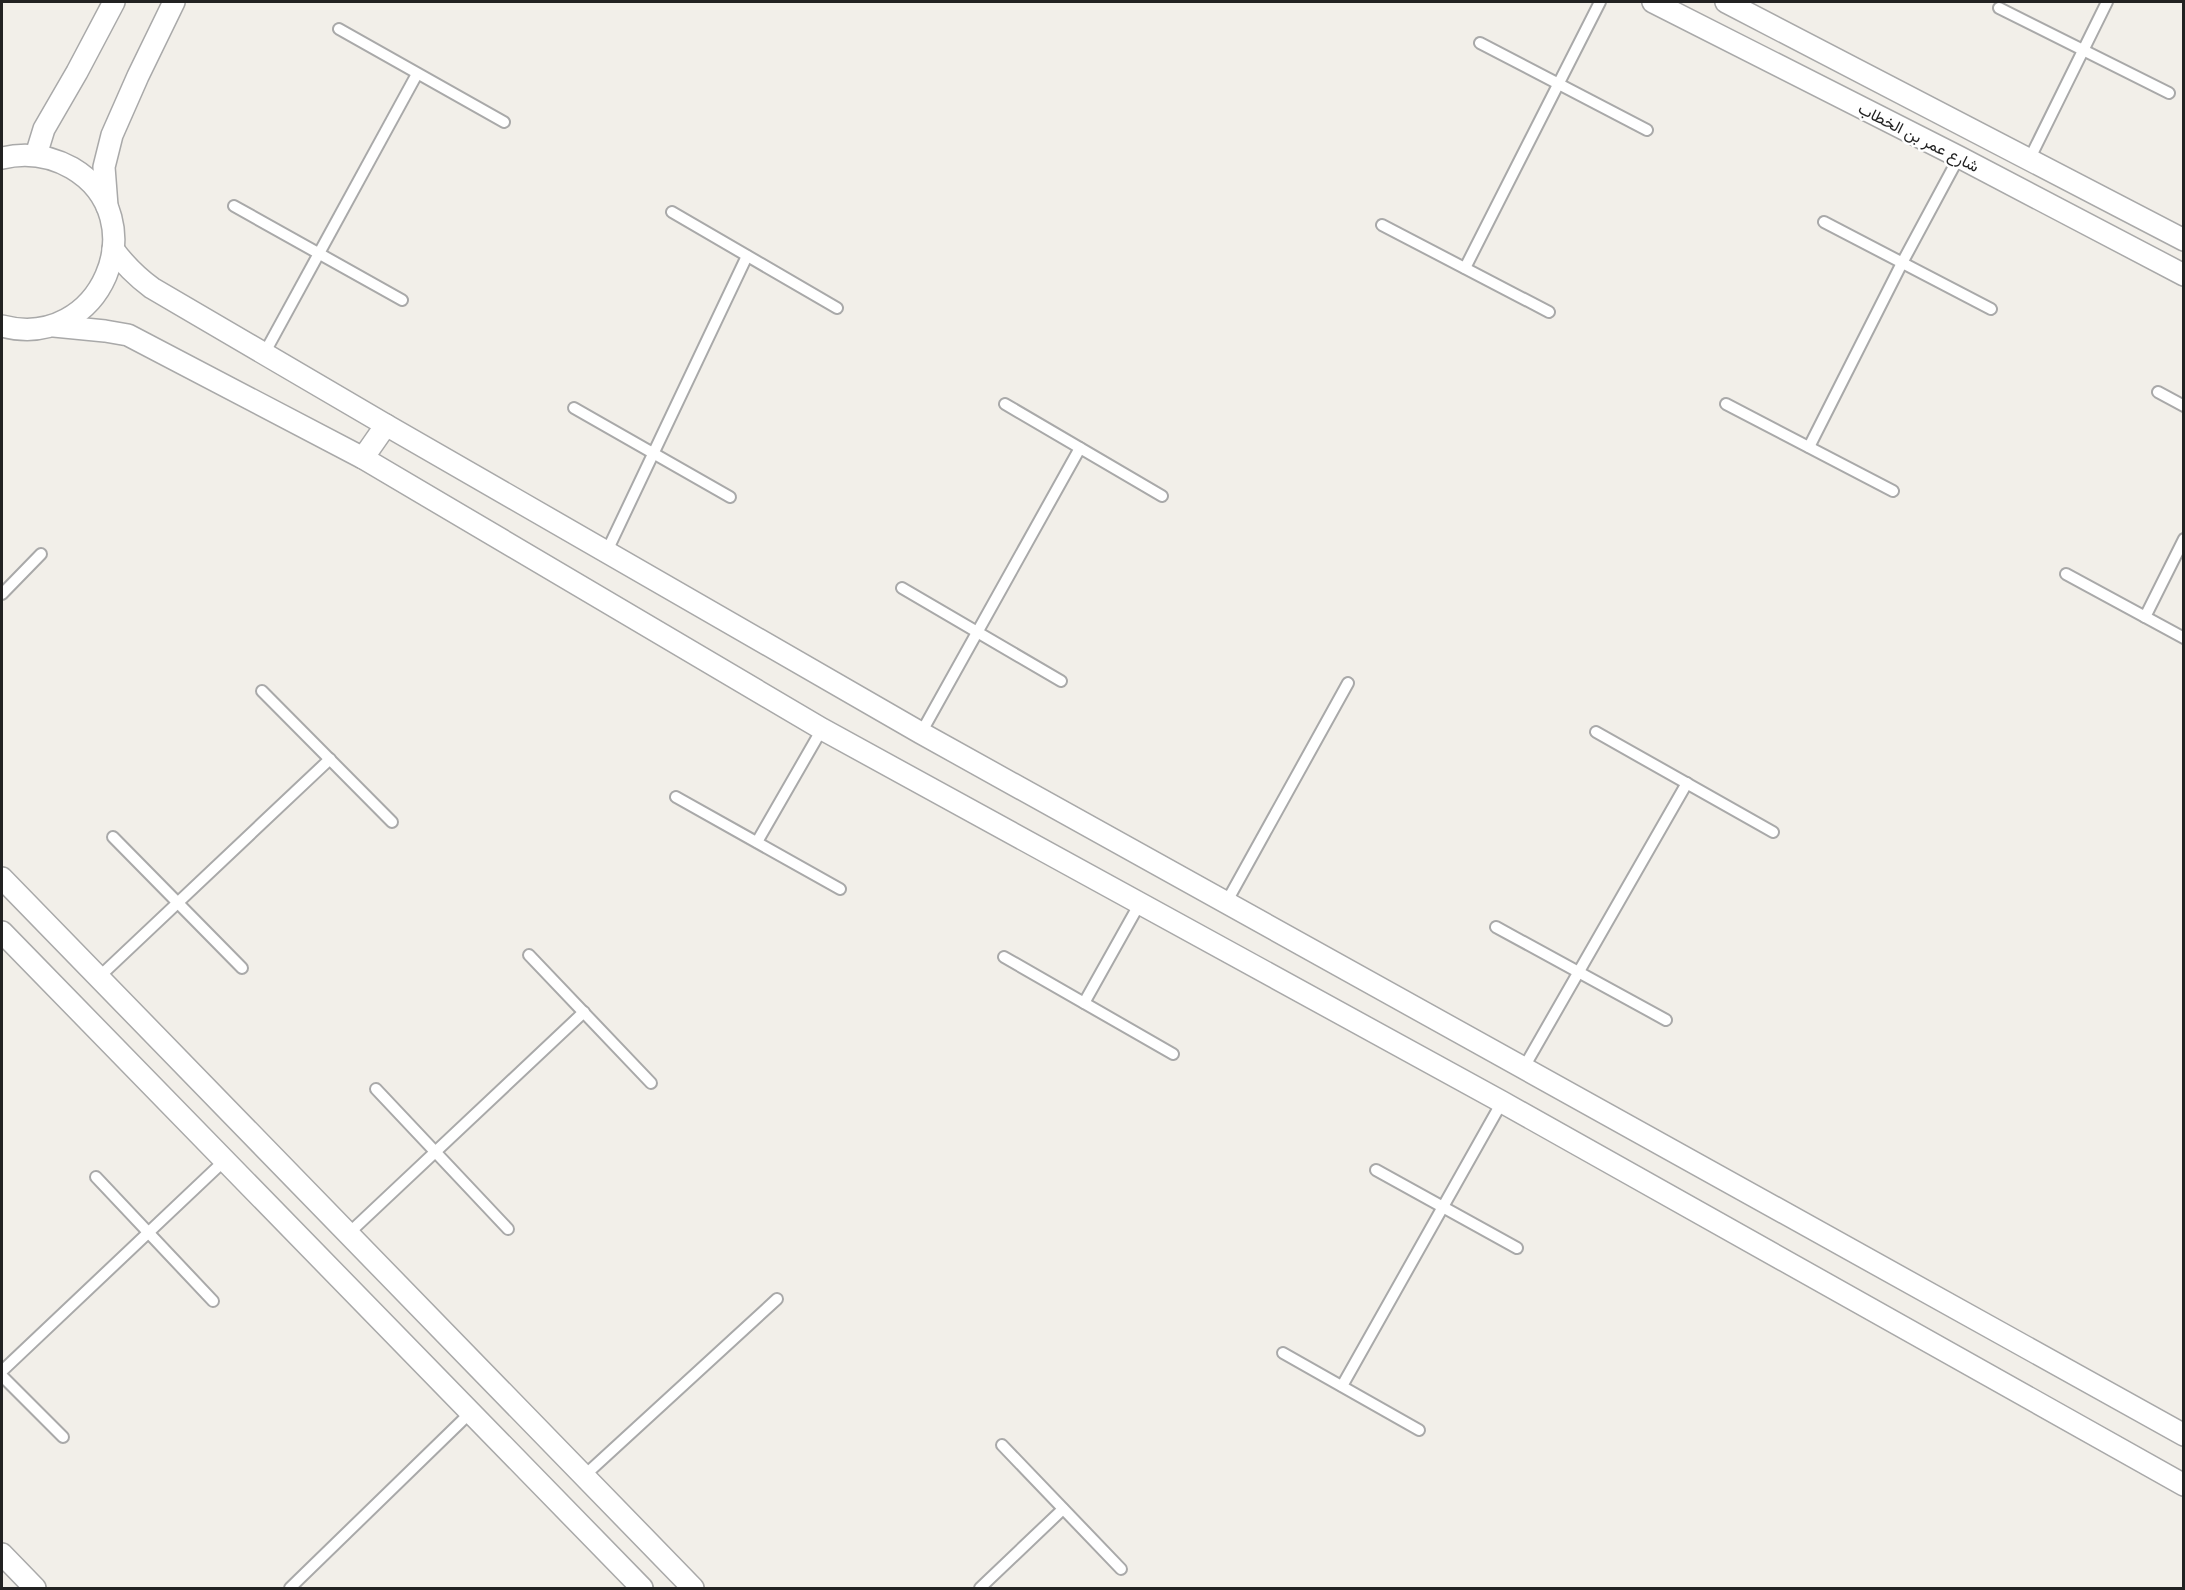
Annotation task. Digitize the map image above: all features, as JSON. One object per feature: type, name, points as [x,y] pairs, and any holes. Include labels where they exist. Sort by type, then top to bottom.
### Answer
[{"type":"street","points":[[36,155],[44,129],[114,2]]},
{"type":"street","points":[[6,330],[34,330],[54,326],[73,316],[88,304],[101,287],[109,269],[113,249],[104,167],[112,135],[174,2]]},
{"type":"street","name":"شارع عمر بن الخطاب","points":[[1653,2],[1959,157],[2184,275]]},
{"type":"street","name":"شارع عمر بن الخطاب","points":[[1730,3],[2184,240]]},
{"type":"street","points":[[2,158],[15,155],[36,155],[58,161],[79,172],[96,189],[108,209]]},
{"type":"street","points":[[113,249],[141,280],[264,354],[921,733],[2184,1435]]},
{"type":"street","points":[[54,326],[128,335],[363,458],[822,729],[1502,1102],[2184,1485]]},
{"type":"street","points":[[363,458],[386,425]]},
{"type":"street","points":[[2,878],[693,1588]]},
{"type":"street","points":[[2,932],[642,1588]]},
{"type":"street","points":[[2,1554],[35,1588]]},
{"type":"lane","points":[[1465,268],[1600,2]]},
{"type":"lane","points":[[2029,160],[2107,2]]},
{"type":"lane","points":[[1999,8],[2169,93]]},
{"type":"lane","points":[[339,30],[504,123]]},
{"type":"lane","points":[[1480,44],[1647,130]]},
{"type":"lane","points":[[264,354],[417,74]]},
{"type":"lane","points":[[1809,447],[1902,263],[1959,157]]},
{"type":"lane","points":[[234,206],[402,300]]},
{"type":"lane","points":[[672,212],[837,308]]},
{"type":"lane","points":[[1824,222],[1991,309]]},
{"type":"lane","points":[[1382,225],[1549,312]]},
{"type":"lane","points":[[607,551],[747,256]]},
{"type":"lane","points":[[2158,392],[2184,406]]},
{"type":"lane","points":[[1005,404],[1162,496]]},
{"type":"lane","points":[[1726,404],[1893,491]]},
{"type":"lane","points":[[574,408],[730,497]]},
{"type":"lane","points":[[921,733],[1080,448]]},
{"type":"lane","points":[[2145,617],[2184,539]]},
{"type":"lane","points":[[2,594],[41,554]]},
{"type":"lane","points":[[2066,574],[2184,638]]},
{"type":"lane","points":[[902,588],[1061,681]]},
{"type":"lane","points":[[1226,903],[1348,683]]},
{"type":"lane","points":[[262,691],[392,822]]},
{"type":"lane","points":[[757,842],[822,729]]},
{"type":"lane","points":[[1596,732],[1773,832]]},
{"type":"lane","points":[[98,978],[330,759]]},
{"type":"lane","points":[[1523,1069],[1687,783]]},
{"type":"lane","points":[[676,797],[840,889]]},
{"type":"lane","points":[[112,837],[242,968]]},
{"type":"lane","points":[[1084,1003],[1140,903]]},
{"type":"lane","points":[[1496,927],[1666,1020]]},
{"type":"lane","points":[[529,955],[651,1083]]},
{"type":"lane","points":[[1004,957],[1173,1054]]},
{"type":"lane","points":[[348,1234],[584,1012]]},
{"type":"lane","points":[[376,1089],[508,1229]]},
{"type":"lane","points":[[1342,1386],[1502,1102]]},
{"type":"lane","points":[[63,1437],[2,1373],[224,1161]]},
{"type":"lane","points":[[1376,1170],[1517,1248]]},
{"type":"lane","points":[[96,1177],[213,1301]]},
{"type":"lane","points":[[584,1476],[777,1299]]},
{"type":"lane","points":[[1283,1353],[1419,1430]]},
{"type":"lane","points":[[290,1588],[470,1413]]},
{"type":"lane","points":[[1002,1445],[1121,1569]]},
{"type":"lane","points":[[980,1588],[1064,1509]]}]
